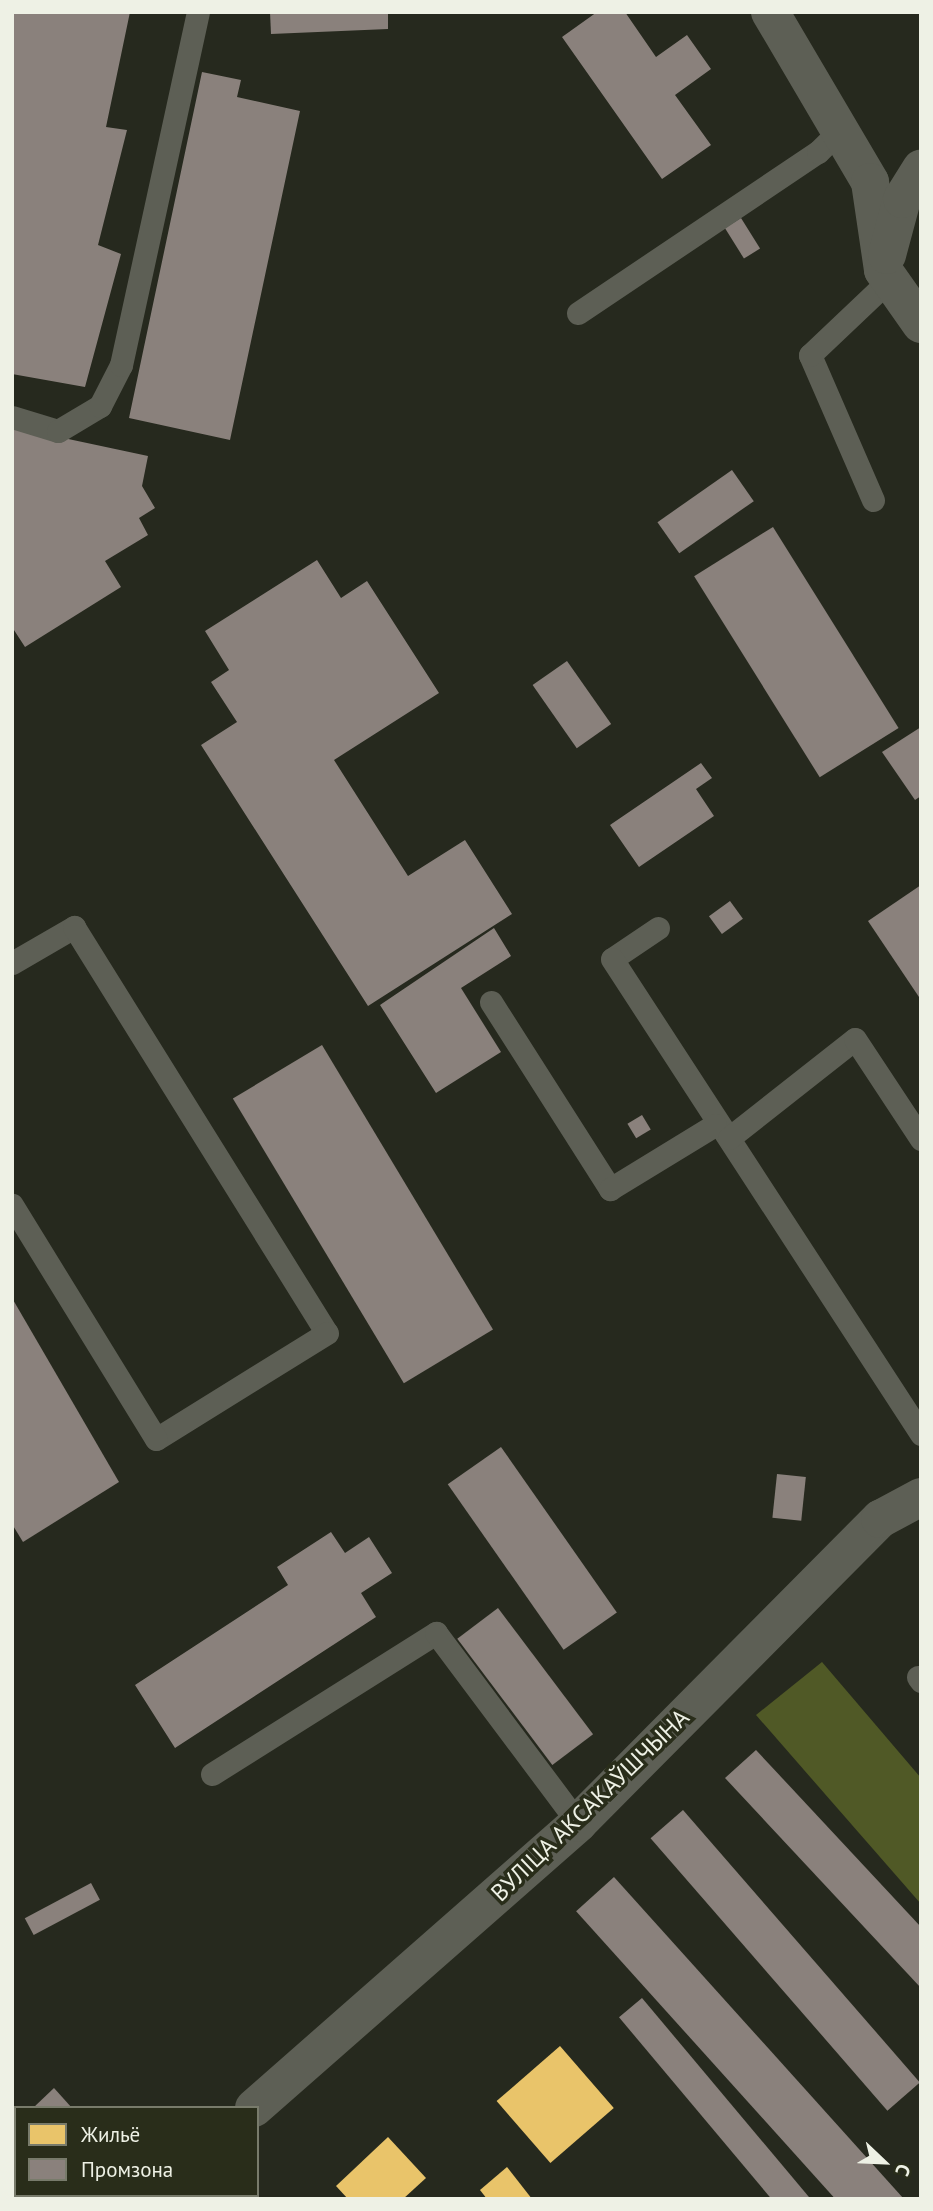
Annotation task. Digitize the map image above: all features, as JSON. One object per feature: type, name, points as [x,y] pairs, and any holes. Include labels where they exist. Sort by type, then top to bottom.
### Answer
[{"type":"street","points":[[770,12],[870,182],[886,275],[921,324]]},
{"type":"street","points":[[886,275],[902,200],[921,169]]},
{"type":"street","name":"ВУЛІЦА АКСАКАЎШЧЫНА","points":[[256,2106],[578,1823],[880,1519],[921,1497]]},
{"type":"lane","points":[[12,417],[58,430],[100,406],[121,365],[198,12]]},
{"type":"lane","points":[[578,313],[818,152],[840,130]]},
{"type":"lane","points":[[873,500],[810,355],[886,275]]},
{"type":"lane","points":[[12,963],[74,927],[327,1333],[156,1438],[12,1205]]},
{"type":"lane","points":[[658,928],[612,959],[921,1434]]},
{"type":"lane","points":[[491,1002],[610,1189],[722,1131],[855,1039],[921,1139]]},
{"type":"lane","points":[[212,1774],[436,1633],[578,1823]]},
{"type":"green space","points":[[822,1662],[921,1778],[921,1904],[756,1715]]},
{"type":"building: Жильё","points":[[560,2046],[614,2108],[550,2163],[497,2101]]},
{"type":"building: Жильё","points":[[388,2137],[426,2178],[403,2199],[348,2199],[336,2186]]},
{"type":"building: Жильё","points":[[507,2167],[532,2199],[487,2199],[480,2190]]},
{"type":"building: Промзона","points":[[12,12],[130,12],[106,127],[127,130],[98,245],[121,254],[85,387],[12,374]]},
{"type":"building: Промзона","points":[[270,12],[388,12],[388,29],[271,34]]},
{"type":"building: Промзона","points":[[597,12],[625,12],[656,57],[687,35],[711,69],[675,95],[711,145],[662,179],[562,37]]},
{"type":"building: Промзона","points":[[202,72],[241,80],[237,97],[300,111],[230,440],[129,418]]},
{"type":"building: Промзона","points":[[741,218],[760,249],[744,259],[725,228]]},
{"type":"building: Промзона","points":[[12,427],[148,456],[142,486],[155,508],[139,518],[148,535],[105,561],[121,587],[25,647],[12,627]]},
{"type":"building: Промзона","points":[[732,470],[754,501],[679,553],[657,522]]},
{"type":"building: Промзона","points":[[773,527],[899,728],[820,777],[694,576]]},
{"type":"building: Промзона","points":[[317,560],[341,598],[367,581],[439,693],[334,760],[408,876],[465,840],[512,914],[368,1006],[201,745],[237,722],[211,682],[229,670],[205,631]]},
{"type":"building: Промзона","points":[[567,661],[611,724],[577,748],[533,685]]},
{"type":"building: Промзона","points":[[921,727],[921,796],[915,800],[882,752]]},
{"type":"building: Промзона","points":[[701,763],[712,778],[696,789],[714,816],[639,867],[610,825]]},
{"type":"building: Промзона","points":[[921,885],[921,1000],[868,921]]},
{"type":"building: Промзона","points":[[730,901],[743,919],[722,934],[709,916]]},
{"type":"building: Промзона","points":[[494,928],[511,956],[461,988],[501,1052],[436,1093],[380,1005]]},
{"type":"building: Промзона","points":[[322,1045],[493,1330],[404,1383],[233,1099]]},
{"type":"building: Промзона","points":[[642,1115],[651,1130],[636,1138],[627,1124]]},
{"type":"building: Промзона","points":[[12,1298],[119,1482],[23,1542],[12,1524]]},
{"type":"building: Промзона","points":[[501,1447],[617,1612],[564,1650],[448,1484]]},
{"type":"building: Промзона","points":[[777,1474],[806,1477],[801,1521],[772,1518]]},
{"type":"building: Промзона","points":[[331,1532],[345,1553],[369,1537],[392,1573],[361,1593],[376,1617],[175,1748],[135,1685],[288,1585],[277,1567]]},
{"type":"building: Промзона","points":[[498,1608],[593,1734],[552,1765],[457,1639]]},
{"type":"building: Промзона","points":[[756,1750],[921,1927],[921,1988],[725,1778]]},
{"type":"building: Промзона","points":[[683,1810],[920,2082],[887,2111],[651,1838]]},
{"type":"building: Промзона","points":[[614,1877],[904,2199],[835,2199],[576,1911]]},
{"type":"building: Промзона","points":[[91,1883],[100,1900],[34,1935],[25,1918]]},
{"type":"building: Промзона","points":[[642,1998],[811,2199],[771,2199],[619,2017]]},
{"type":"building: Промзона","points":[[54,2088],[70,2106],[35,2106]]}]
